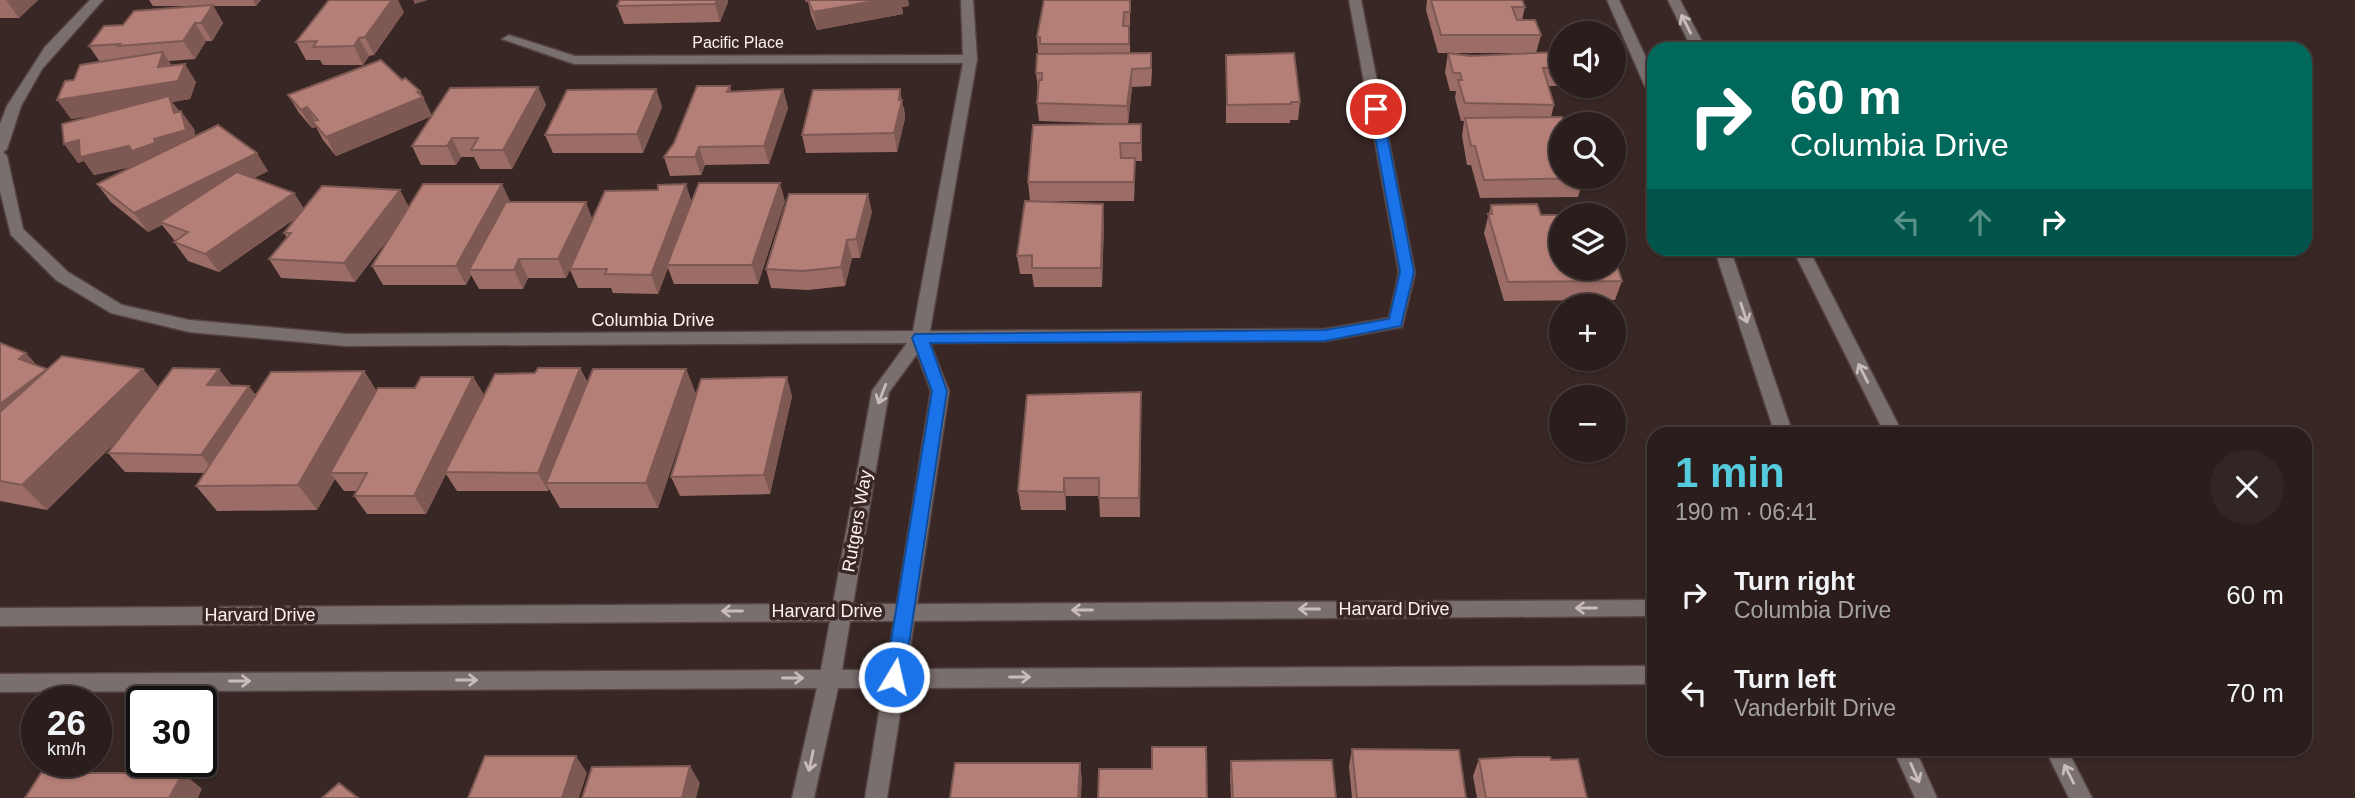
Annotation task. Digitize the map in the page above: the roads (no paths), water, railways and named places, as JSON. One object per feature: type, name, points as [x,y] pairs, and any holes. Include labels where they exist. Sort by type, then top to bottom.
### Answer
[{"type":"street","points":[[0,149],[5,125],[19,92],[46,54],[97,0]]},
{"type":"street","name":"Rutgers Way","points":[[803,798],[830,677],[881,391],[920,338],[971,59],[967,0]]},
{"type":"street","name":"Columbia Drive","points":[[0,156],[8,234],[62,276],[117,309],[189,326],[254,334],[346,340],[1325,335],[1395,323],[1407,272],[1355,0]]},
{"type":"street","points":[[1613,0],[1647,75]]},
{"type":"street","points":[[1674,0],[1695,42]]},
{"type":"street","name":"Pacific Place","points":[[509,38],[574,60],[971,59]]},
{"type":"street","points":[[1725,256],[1782,427]]},
{"type":"street","points":[[1804,256],[1890,427]]},
{"type":"street","points":[[876,798],[940,391],[920,338]]},
{"type":"street","name":"Harvard Drive","points":[[0,617],[1647,608]]},
{"type":"street","points":[[0,683],[1647,675]]},
{"type":"street","points":[[1907,756],[1926,798]]},
{"type":"street","points":[[2060,756],[2081,798]]}]
